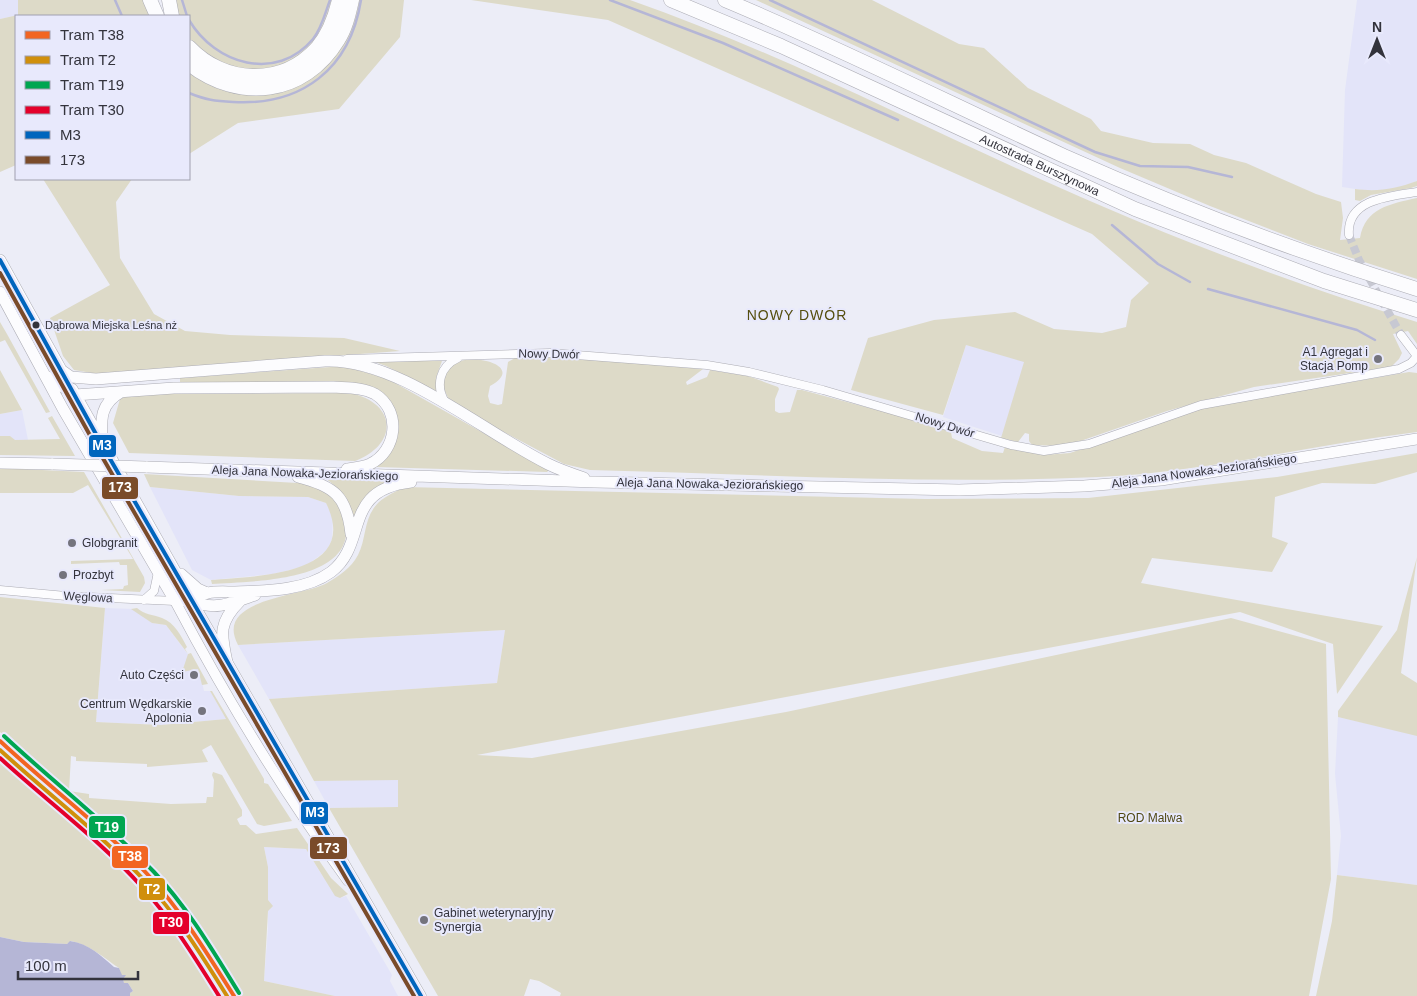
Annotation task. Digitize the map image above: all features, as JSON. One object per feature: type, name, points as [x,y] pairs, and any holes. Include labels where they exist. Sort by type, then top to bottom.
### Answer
[{"type":"highway","points":[[150,0],[157,15]]},
{"type":"highway","points":[[169,0],[172,15]]},
{"type":"highway","points":[[190,48],[202,60],[218,70],[257,77],[279,73],[301,62],[317,48],[335,18],[339,0]]},
{"type":"highway","points":[[190,65],[209,78],[236,88],[268,88],[287,83],[310,71],[327,55],[339,39],[352,0]]},
{"type":"highway","name":"Autostrada Bursztynowa","points":[[671,0],[781,46],[1135,209],[1324,281],[1417,310]]},
{"type":"highway","name":"Autostrada Bursztynowa","points":[[725,0],[1162,198],[1323,259],[1417,289]]},
{"type":"main road","points":[[0,260],[102,444],[336,847],[372,915],[421,996]]},
{"type":"main road","points":[[0,292],[70,422],[158,570],[192,634],[311,831],[372,915]]},
{"type":"main road","points":[[61,370],[71,376],[96,379],[335,360],[378,369],[448,406],[547,464],[595,482]]},
{"type":"main road","points":[[43,372],[54,383],[75,395],[174,388],[332,387],[357,388],[374,394],[384,402],[391,413],[393,437],[388,448],[369,465],[327,474]]},
{"type":"main road","points":[[70,422],[70,407],[75,395],[96,379]]},
{"type":"main road","points":[[102,444],[102,412],[108,401],[123,391]]},
{"type":"main road","name":"Aleja Jana Nowaka-Jeziorańskiego","points":[[0,463],[595,482],[959,490],[1075,487],[1204,474],[1417,439]]},
{"type":"main road","points":[[280,472],[311,480],[338,494],[347,506],[352,537]]},
{"type":"main road","points":[[175,601],[192,601],[206,607],[214,607],[266,591],[314,581],[330,573],[346,556],[360,514],[372,498],[385,488],[398,483],[448,477]]},
{"type":"main road","points":[[174,567],[198,589],[207,593],[266,591]]},
{"type":"main road","points":[[192,601],[207,593]]},
{"type":"main road","points":[[227,662],[222,638],[223,626],[231,610],[240,600]]},
{"type":"street","points":[[1349,235],[1350,223],[1358,208],[1380,199],[1417,192]]},
{"type":"street","points":[[1401,335],[1417,356]]},
{"type":"street","name":"Nowy Dwór","points":[[335,360],[389,356],[464,357],[550,353],[654,360],[730,369],[862,400],[1011,445],[1044,451],[1068,449],[1089,444],[1201,404],[1399,368],[1412,364],[1417,356]]},
{"type":"street","points":[[448,406],[440,394],[441,374],[452,361],[464,357]]},
{"type":"street","points":[[143,600],[157,586],[158,570]]},
{"type":"street","name":"Węglowa","points":[[0,590],[175,601]]},
{"type":"shaded area","points":[[0,0],[18,0],[19,15],[0,19]]},
{"type":"shaded area","points":[[1357,0],[1417,0],[1417,181],[1397,189],[1376,192],[1342,187],[1345,90]]},
{"type":"shaded area","points":[[966,345],[1025,361],[1002,436],[943,417]]},
{"type":"shaded area","points":[[22,410],[28,440],[14,440],[10,436],[0,436],[0,414]]},
{"type":"shaded area","points":[[150,487],[239,496],[308,497],[326,503],[333,516],[332,539],[327,550],[306,566],[273,574],[211,580],[192,570]]},
{"type":"shaded area","points":[[105,608],[134,609],[152,623],[166,625],[199,669],[204,691],[210,691],[226,719],[161,725],[96,722]]},
{"type":"shaded area","points":[[505,630],[497,683],[269,699],[238,645]]},
{"type":"shaded area","points":[[1338,717],[1417,735],[1417,885],[1337,875],[1341,836],[1335,774]]},
{"type":"shaded area","points":[[398,779],[399,807],[329,808],[314,781]]},
{"type":"shaded area","points":[[264,847],[306,849],[320,872],[340,898],[346,896],[392,975],[390,981],[398,996],[335,996],[264,981],[268,929],[268,867]]},
{"type":"shaded area","points":[[0,937],[24,942],[67,944],[70,941],[83,945],[95,951],[114,967],[119,968],[122,975],[126,975],[123,979],[124,983],[128,983],[133,991],[130,993],[130,996],[0,996]]},
{"type":"green space","points":[[18,0],[145,0],[152,15],[18,15]]},
{"type":"green space","points":[[174,0],[334,0],[321,35],[306,51],[279,66],[264,69],[234,68],[219,63],[201,51],[190,39],[190,15],[178,15]]},
{"type":"green space","points":[[358,0],[404,0],[400,37],[339,109],[238,123],[190,153],[190,70],[266,93]]},
{"type":"green space","points":[[471,0],[630,0],[751,47],[1045,181],[1181,239],[1259,269],[1417,322],[1417,344],[1408,331],[1393,334],[1402,353],[1391,367],[1254,387],[1167,411],[1072,444],[1061,446],[1032,445],[1029,441],[1029,434],[1025,433],[1018,442],[1001,438],[1024,362],[966,345],[943,415],[851,390],[868,338],[934,320],[1015,312],[1054,329],[1102,333],[1126,327],[1131,300],[1149,283],[1092,234],[608,20]]},
{"type":"green space","points":[[756,0],[872,0],[959,44],[984,48],[1028,88],[1091,119],[1101,131],[1153,143],[1190,144],[1214,155],[1246,163],[1316,194],[1341,202],[1343,218],[1340,240],[1360,238],[1367,220],[1380,209],[1388,205],[1417,198],[1417,279],[1308,244],[1210,206],[1120,168]]},
{"type":"green space","points":[[15,16],[15,165],[0,172],[0,19]]},
{"type":"green space","points":[[44,180],[131,180],[116,202],[120,258],[154,314],[185,331],[230,335],[344,338],[400,351],[98,374],[74,370],[63,356],[50,318],[110,285]]},
{"type":"green space","points":[[1417,181],[1417,186],[1411,188],[1371,195],[1360,201],[1355,200],[1355,189],[1386,189]]},
{"type":"green space","points":[[0,322],[50,412],[46,413],[5,340],[0,342]]},
{"type":"green space","points":[[550,356],[703,369],[686,382],[687,385],[707,377],[710,370],[748,376],[778,387],[775,411],[779,413],[790,412],[797,390],[802,390],[937,426],[951,432],[952,438],[982,451],[1003,453],[1005,447],[1044,455],[1070,453],[1202,408],[1409,372],[1417,373],[1417,432],[1179,470],[1099,477],[972,480],[590,470],[564,464],[451,404],[442,385],[447,371],[454,364],[472,360],[483,360],[493,363],[500,367],[503,372],[500,379],[490,386],[488,396],[490,403],[502,404],[508,362],[515,358]]},
{"type":"green space","points":[[412,359],[442,361],[436,378],[438,392],[372,361]]},
{"type":"green space","points":[[344,366],[388,379],[549,470],[547,472],[376,467],[391,452],[398,429],[379,393],[180,384],[180,378]]},
{"type":"green space","points":[[0,370],[22,410],[0,414]]},
{"type":"green space","points":[[350,393],[366,398],[377,405],[384,414],[387,424],[385,435],[379,445],[369,454],[355,461],[129,453],[113,423],[120,399],[132,394]]},
{"type":"green space","points":[[52,416],[75,456],[0,455],[0,436],[10,436],[15,440],[60,439],[48,418]]},
{"type":"green space","name":"ROD Malwa","points":[[1417,453],[1417,472],[1375,484],[1322,483],[1275,497],[1272,537],[1288,543],[1272,572],[1152,558],[1141,583],[1383,626],[1337,694],[1333,644],[1240,612],[477,755],[532,758],[786,712],[1231,618],[1326,644],[1331,879],[1309,996],[560,996],[561,993],[539,981],[530,979],[524,996],[438,996],[329,808],[398,807],[398,780],[314,781],[269,699],[497,683],[505,630],[238,645],[234,629],[238,617],[249,608],[281,596],[315,588],[336,578],[352,564],[358,555],[370,514],[374,508],[379,502],[405,487],[925,499],[1088,498],[1277,477]]},
{"type":"green space","points":[[0,468],[84,472],[144,577],[145,583],[140,592],[101,590],[123,589],[124,586],[128,585],[127,565],[120,565],[119,562],[71,564],[71,561],[133,559],[88,485],[73,493],[0,493]]},
{"type":"green space","points":[[144,474],[315,484],[332,493],[338,503],[346,524],[344,543],[334,558],[317,568],[296,575],[250,582],[212,584],[211,580],[253,577],[276,573],[298,567],[317,558],[329,545],[333,527],[326,503],[308,497],[239,496],[150,487]]},
{"type":"green space","points":[[323,477],[393,479],[370,495],[354,517],[343,494]]},
{"type":"green space","points":[[1417,557],[1401,673],[1417,683],[1417,736],[1338,717],[1338,711],[1397,630]]},
{"type":"green space","points":[[0,597],[105,608],[96,722],[161,725],[226,719],[210,691],[212,691],[264,779],[264,783],[268,784],[292,821],[264,826],[257,824],[211,745],[202,750],[208,762],[147,767],[147,764],[76,761],[76,757],[71,756],[69,791],[89,794],[89,798],[171,804],[206,803],[207,797],[213,797],[213,772],[222,775],[242,810],[242,816],[237,819],[240,825],[246,825],[256,834],[297,828],[331,878],[348,894],[340,898],[335,896],[306,849],[264,847],[268,867],[268,900],[273,906],[268,911],[264,981],[335,996],[242,996],[154,872],[97,817],[0,732]]},
{"type":"green space","points":[[137,608],[171,623],[187,647],[185,649],[188,654],[166,625],[152,623],[131,609]]},
{"type":"green space","points":[[191,653],[208,684],[202,685],[198,669],[182,672],[188,654]]},
{"type":"green space","points":[[0,758],[5,763],[8,759],[110,854],[159,904],[220,996],[130,996],[130,993],[133,991],[128,983],[124,983],[119,968],[85,946],[71,941],[67,944],[24,942],[0,937]]},
{"type":"green space","points":[[1337,875],[1417,885],[1417,996],[1316,996],[1332,921]]},
{"type":"waterway","points":[[115,0],[122,15]]},
{"type":"waterway","points":[[182,0],[187,15]]},
{"type":"waterway","points":[[190,21],[200,35],[214,48],[230,57],[247,63],[264,64],[282,61],[298,53],[313,39],[321,25],[330,0]]},
{"type":"waterway","points":[[190,93],[216,101],[258,102],[301,90],[319,78],[334,64],[346,46],[355,24],[361,0]]},
{"type":"waterway","points":[[610,0],[723,43],[898,120]]},
{"type":"waterway","points":[[770,0],[1095,152],[1140,166],[1188,167],[1232,177]]},
{"type":"waterway","points":[[1112,225],[1158,264],[1190,282]]},
{"type":"waterway","points":[[1208,289],[1357,330],[1375,340]]},
{"type":"tunnel","points":[[1349,235],[1359,260],[1401,335]]},
{"type":"tram line","name":"T19","points":[[4,736],[118,837],[154,872],[189,915],[239,993]]},
{"type":"tram line","name":"T38","points":[[0,741],[96,825],[150,877],[184,920],[234,996]]},
{"type":"tram line","name":"T2","points":[[0,750],[128,863],[157,894],[199,951],[227,996]]},
{"type":"tram line","name":"T30","points":[[0,758],[91,836],[142,887],[173,926],[219,996]]},
{"type":"transit line","name":"M3","points":[[0,260],[102,445],[421,996]]},
{"type":"transit line","name":"173","points":[[0,273],[97,448],[414,996]]},
{"type":"place","name":"Dąbrowa Miejska Leśna nż","points":[[36,325]]},
{"type":"place","name":"A1 Agregat i Stacja Pomp","points":[[1378,359]]},
{"type":"place","name":"Globgranit","points":[[72,543]]},
{"type":"place","name":"Prozbyt","points":[[63,575]]},
{"type":"place","name":"Auto Części","points":[[194,675]]},
{"type":"place","name":"Centrum Wędkarskie Apolonia","points":[[202,711]]},
{"type":"place","name":"Gabinet weterynaryjny Synergia","points":[[424,920]]},
{"type":"district","name":"NOWY DWÓR","points":[[797,315]]}]
